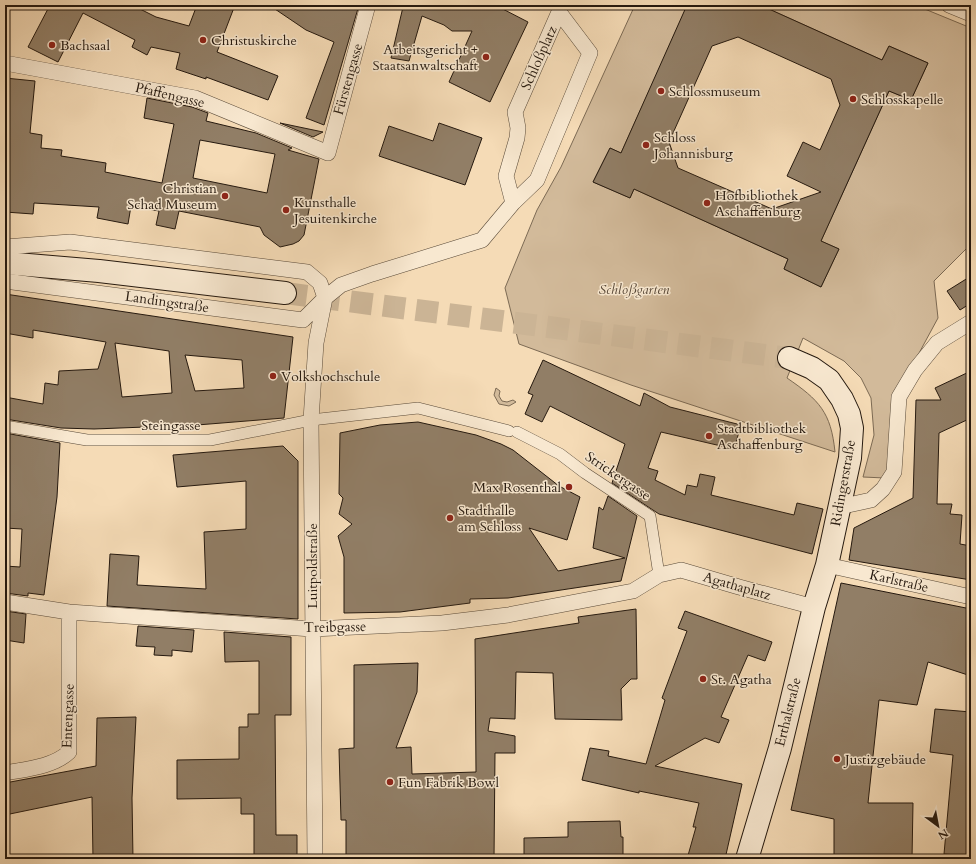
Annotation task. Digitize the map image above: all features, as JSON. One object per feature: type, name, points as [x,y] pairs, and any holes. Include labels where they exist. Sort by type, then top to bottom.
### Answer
[{"type":"main road","name":"Landingstraße","points":[[5,263],[99,270],[285,293]]},
{"type":"main road","name":"Ridingerstraße","points":[[789,358],[812,368],[829,380],[842,399],[849,414],[852,428],[850,458],[826,565]]},
{"type":"main road","name":"Erthalstraße","points":[[747,859],[780,748],[814,606],[826,565]]},
{"type":"street","name":"Fürstengasse","points":[[328,153],[368,5]]},
{"type":"street","points":[[950,5],[971,14]]},
{"type":"street","name":"Schloßplatz","points":[[325,298],[341,286],[360,278],[482,240],[513,203],[537,180],[590,53],[559,12],[515,112],[518,128],[517,138],[506,176],[513,203]]},
{"type":"street","name":"Pfaffengasse","points":[[5,63],[195,98],[328,153]]},
{"type":"street","points":[[5,247],[70,242],[307,272],[320,283],[325,298],[303,320],[316,343]]},
{"type":"street","name":"Landingstraße","points":[[5,281],[303,320]]},
{"type":"street","name":"Luitpoldstraße","points":[[315,859],[311,420],[316,343],[325,298]]},
{"type":"street","points":[[839,507],[871,500],[883,489],[894,472],[899,397],[914,370],[937,343],[971,322]]},
{"type":"street","name":"Strickergasse","points":[[337,417],[418,408],[513,431],[560,454],[585,473],[650,516],[660,574]]},
{"type":"street","name":"Steingasse","points":[[5,426],[87,440],[210,440],[311,420],[337,417]]},
{"type":"street","name":"Karlstraße","points":[[826,565],[971,597]]},
{"type":"street","name":"Agathaplatz","points":[[660,574],[681,570],[739,587],[814,606]]},
{"type":"street","name":"Treibgasse","points":[[5,602],[69,612],[312,629],[442,623],[508,615],[633,591],[660,574]]},
{"type":"street","name":"Entengasse","points":[[5,773],[61,760],[69,752],[69,612]]},
{"type":"green space","name":"Schloßgarten","points":[[635,5],[683,5],[687,7],[621,153],[610,148],[593,182],[630,198],[634,189],[788,259],[784,269],[821,287],[839,249],[821,241],[889,91],[911,100],[928,63],[889,46],[882,60],[760,5],[915,5],[971,28],[971,244],[934,281],[938,318],[905,379],[885,478],[863,477],[874,435],[871,398],[861,378],[844,361],[803,338],[787,378],[807,393],[822,408],[830,427],[835,452],[631,385],[519,344],[505,288],[537,210],[561,167]]},
{"type":"green space","points":[[496,388],[500,391],[499,396],[502,401],[507,402],[513,400],[516,402],[509,406],[499,404],[494,395]]},
{"type":"building","points":[[50,5],[132,5],[156,17],[189,26],[197,5],[235,5],[217,52],[278,76],[268,100],[206,77],[206,79],[176,69],[180,53],[151,47],[147,55],[132,47],[135,40],[83,13],[58,62],[28,47]]},
{"type":"building","points":[[269,5],[359,5],[324,125],[306,118],[334,42],[306,30]]},
{"type":"building","name":"Arbeitsgericht + Staatsanwaltschaft","points":[[399,5],[495,5],[528,22],[490,102],[449,82],[472,31],[452,31],[444,25],[422,16],[409,61],[391,58],[403,7]]},
{"type":"building","name":"Schloss Johannisburg","points":[[687,5],[760,5],[882,60],[889,46],[928,63],[911,100],[889,91],[821,241],[839,249],[821,287],[784,269],[788,259],[634,189],[630,198],[593,182],[610,148],[621,153]],"holes":[[[738,37],[831,79],[840,105],[820,150],[803,142],[787,176],[821,192],[772,209],[678,168],[669,142],[712,46]]]},
{"type":"building","points":[[5,78],[35,81],[30,133],[42,135],[41,148],[62,150],[61,156],[106,163],[105,172],[162,183],[174,124],[144,118],[147,98],[192,107],[208,113],[206,121],[256,133],[292,148],[288,150],[319,159],[304,235],[299,241],[293,244],[280,247],[264,235],[260,227],[179,211],[175,229],[156,225],[159,211],[131,206],[128,224],[97,218],[99,207],[34,203],[33,214],[5,212]],"holes":[[[200,140],[275,154],[267,193],[193,178]]]},
{"type":"building","points":[[280,123],[323,132],[313,137]]},
{"type":"building","points":[[439,123],[482,138],[465,185],[379,156],[389,126],[433,141]]},
{"type":"building","points":[[971,276],[971,303],[960,310],[947,291]]},
{"type":"building","points":[[5,294],[293,337],[284,418],[197,425],[94,429],[61,428],[5,419],[5,397],[43,404],[45,383],[58,385],[59,371],[98,369],[106,342],[33,330],[33,338],[5,333]],"holes":[[[115,343],[169,351],[172,393],[122,397]],[[185,355],[242,360],[244,388],[195,391]]]},
{"type":"building","points":[[543,360],[640,406],[644,393],[670,407],[741,425],[734,449],[661,432],[648,468],[658,471],[655,480],[685,495],[687,485],[697,487],[700,474],[715,477],[711,495],[794,515],[797,503],[823,509],[812,554],[659,514],[612,483],[625,444],[550,406],[542,422],[525,414],[533,395],[528,393]]},
{"type":"building","points":[[971,371],[971,418],[939,433],[937,504],[952,504],[950,514],[962,515],[960,544],[971,546],[971,580],[849,560],[854,528],[913,498],[916,400],[941,400],[935,388]]},
{"type":"building","name":"Stadthalle am Schloss","points":[[418,422],[476,435],[501,444],[513,450],[559,486],[580,497],[567,540],[529,528],[558,571],[625,558],[593,548],[599,507],[603,510],[608,496],[637,516],[621,581],[508,598],[470,599],[470,603],[400,612],[344,613],[344,557],[338,536],[352,524],[339,514],[343,498],[339,494],[340,433],[380,425]]},
{"type":"building","points":[[5,433],[60,443],[57,497],[44,595],[28,593],[28,596],[5,593],[5,566],[20,567],[22,529],[5,528]]},
{"type":"building","points":[[283,446],[298,461],[298,619],[107,606],[110,554],[139,556],[137,585],[206,589],[204,532],[246,529],[246,481],[177,487],[173,455]]},
{"type":"building","points":[[841,583],[971,609],[971,676],[928,662],[917,705],[879,700],[868,803],[913,803],[912,859],[834,859],[834,819],[791,810]]},
{"type":"building","points":[[636,609],[637,679],[631,679],[621,689],[622,720],[555,719],[553,673],[516,672],[515,719],[490,718],[488,731],[515,736],[515,753],[495,753],[494,859],[346,859],[346,820],[341,820],[339,749],[354,748],[354,665],[418,663],[417,692],[396,748],[411,747],[412,774],[476,772],[475,639],[579,623],[578,617]]},
{"type":"building","points":[[5,611],[26,614],[24,643],[5,640]]},
{"type":"building","points":[[685,611],[772,642],[765,661],[748,655],[721,717],[729,720],[719,743],[705,738],[655,766],[742,784],[725,859],[687,859],[696,827],[693,827],[699,803],[639,791],[639,793],[582,780],[590,748],[609,751],[608,756],[646,764],[665,700],[662,698],[687,631],[678,628]]},
{"type":"building","points":[[138,626],[194,630],[192,652],[172,650],[172,656],[154,655],[155,647],[136,646]]},
{"type":"building","points":[[224,632],[291,637],[291,715],[275,715],[276,835],[297,835],[297,859],[254,859],[254,814],[241,814],[241,798],[177,799],[177,760],[239,759],[239,727],[248,727],[248,714],[259,714],[259,661],[225,662]]},
{"type":"building","points":[[935,709],[971,712],[971,856],[944,854],[953,755],[930,752]]},
{"type":"building","points":[[136,717],[132,798],[133,859],[93,859],[92,797],[5,815],[5,783],[96,766],[97,718]]},
{"type":"building","points":[[620,821],[621,837],[623,837],[623,859],[524,859],[524,838],[568,837],[568,822]]},
{"type":"tunnel","points":[[285,293],[789,358]]},
{"type":"place","name":"Christuskirche","points":[[203,40]]},
{"type":"place","name":"Bachsaal","points":[[52,45]]},
{"type":"place","name":"Arbeitsgericht + Staatsanwaltschaft","points":[[486,57]]},
{"type":"place","name":"Schlossmuseum","points":[[661,91]]},
{"type":"place","name":"Schlosskapelle","points":[[853,99]]},
{"type":"place","name":"Schloss Johannisburg","points":[[646,145]]},
{"type":"place","name":"Christian Schad Museum","points":[[225,196]]},
{"type":"place","name":"Hofbibliothek Aschaffenburg","points":[[707,203]]},
{"type":"place","name":"Kunsthalle Jesuitenkirche","points":[[286,210]]},
{"type":"place","name":"Volkshochschule","points":[[273,376]]},
{"type":"place","name":"Stadtbibliothek Aschaffenburg","points":[[709,436]]},
{"type":"place","name":"Max Rosenthal","points":[[569,487]]},
{"type":"place","name":"Stadthalle am Schloss","points":[[450,518]]},
{"type":"place","name":"St. Agatha","points":[[703,679]]},
{"type":"place","name":"Justizgebäude","points":[[837,759]]},
{"type":"place","name":"Fun Fabrik Bowl","points":[[390,782]]}]
